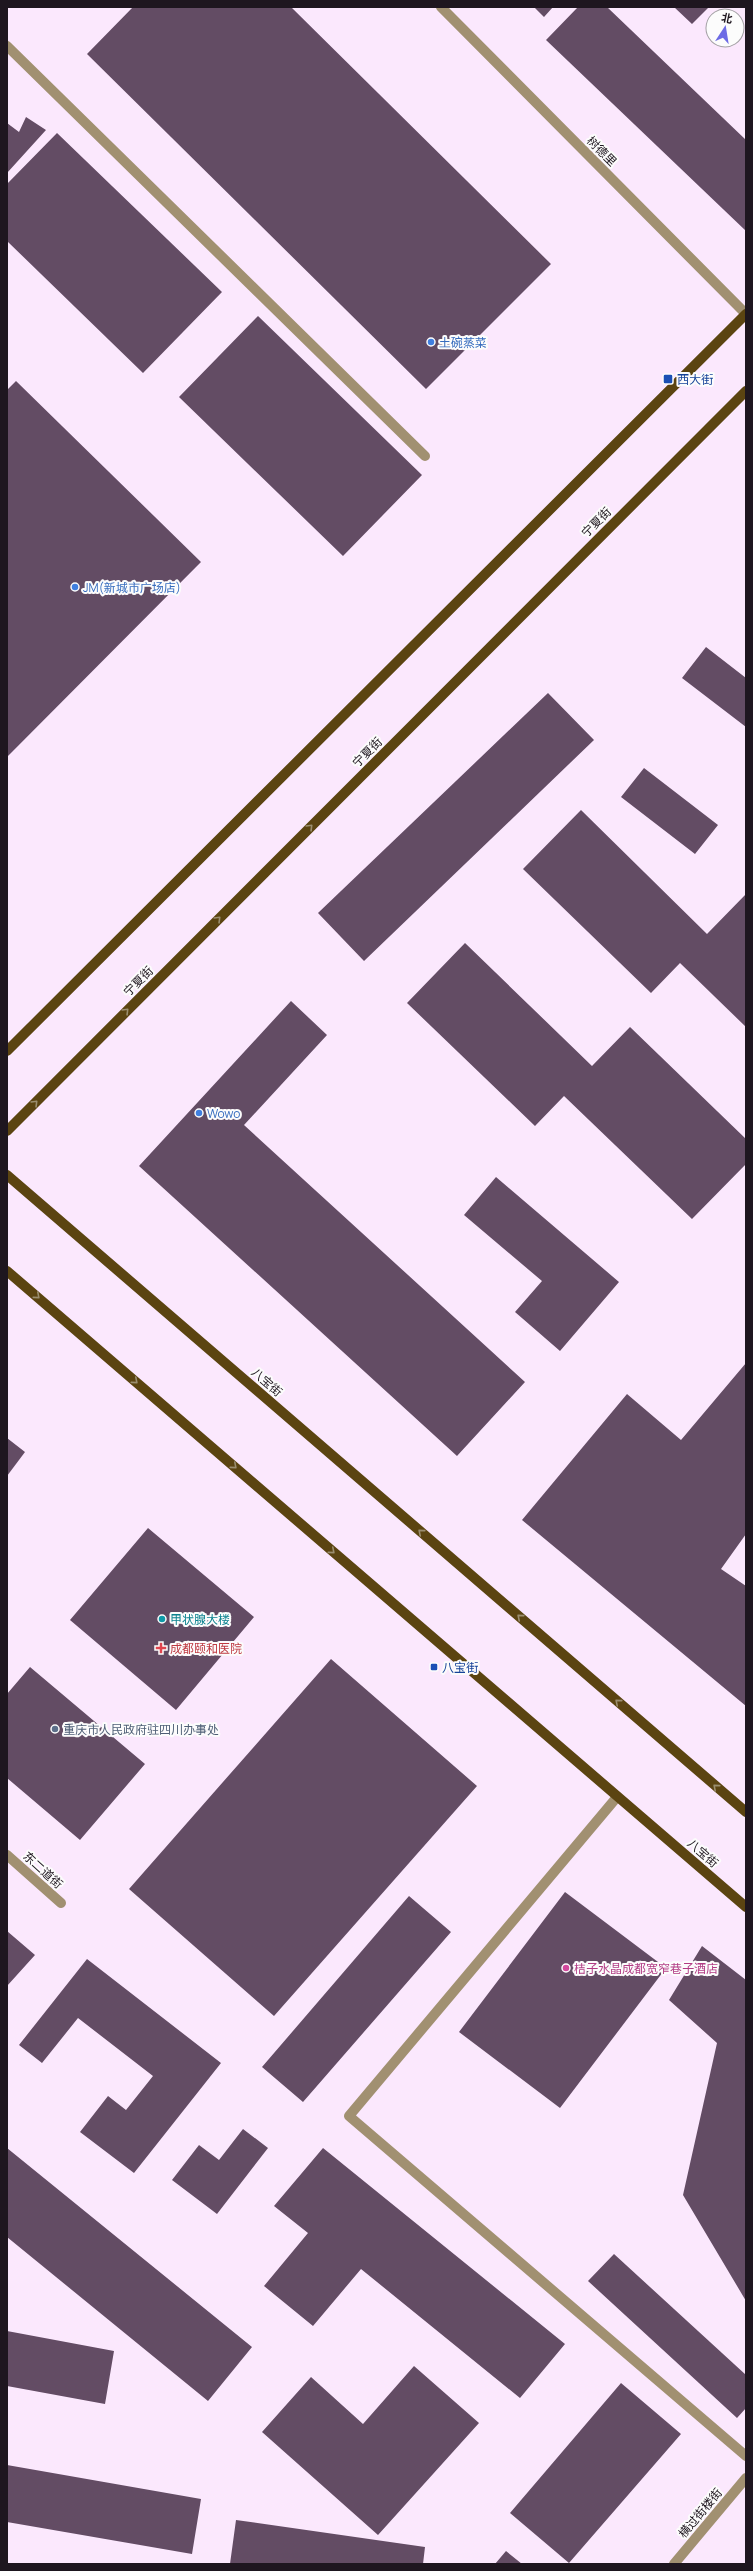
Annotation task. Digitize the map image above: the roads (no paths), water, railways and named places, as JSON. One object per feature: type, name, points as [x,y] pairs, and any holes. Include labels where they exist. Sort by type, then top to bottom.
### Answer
[{"type":"main road","points":[[7,1051],[746,314]]},
{"type":"main road","name":"宁夏街","points":[[7,1131],[746,391]]},
{"type":"main road","name":"八宝街","points":[[7,1175],[746,1812]]},
{"type":"main road","name":"八宝街","points":[[7,1271],[746,1907]]},
{"type":"street","name":"树德里","points":[[440,7],[746,314]]},
{"type":"street","points":[[7,46],[425,456]]},
{"type":"street","points":[[618,1797],[349,2116],[746,2456]]},
{"type":"street","name":"东二道街","points":[[7,1855],[61,1903]]},
{"type":"street","name":"横过街楼街","points":[[674,2564],[746,2478]]},
{"type":"place","name":"土碗蒸菜","points":[[431,342]]},
{"type":"place","name":"西大街","points":[[668,379]]},
{"type":"place","name":"JM(新城市广场店)","points":[[75,587]]},
{"type":"place","name":"Wowo","points":[[199,1113]]},
{"type":"place","name":"甲状腺大楼","points":[[162,1619]]},
{"type":"place","name":"成都颐和医院","points":[[161,1648]]},
{"type":"place","name":"八宝街","points":[[434,1667]]},
{"type":"place","name":"重庆市人民政府驻四川办事处","points":[[55,1729]]},
{"type":"place","name":"桔子水晶成都宽窄巷子酒店","points":[[566,1968]]}]
